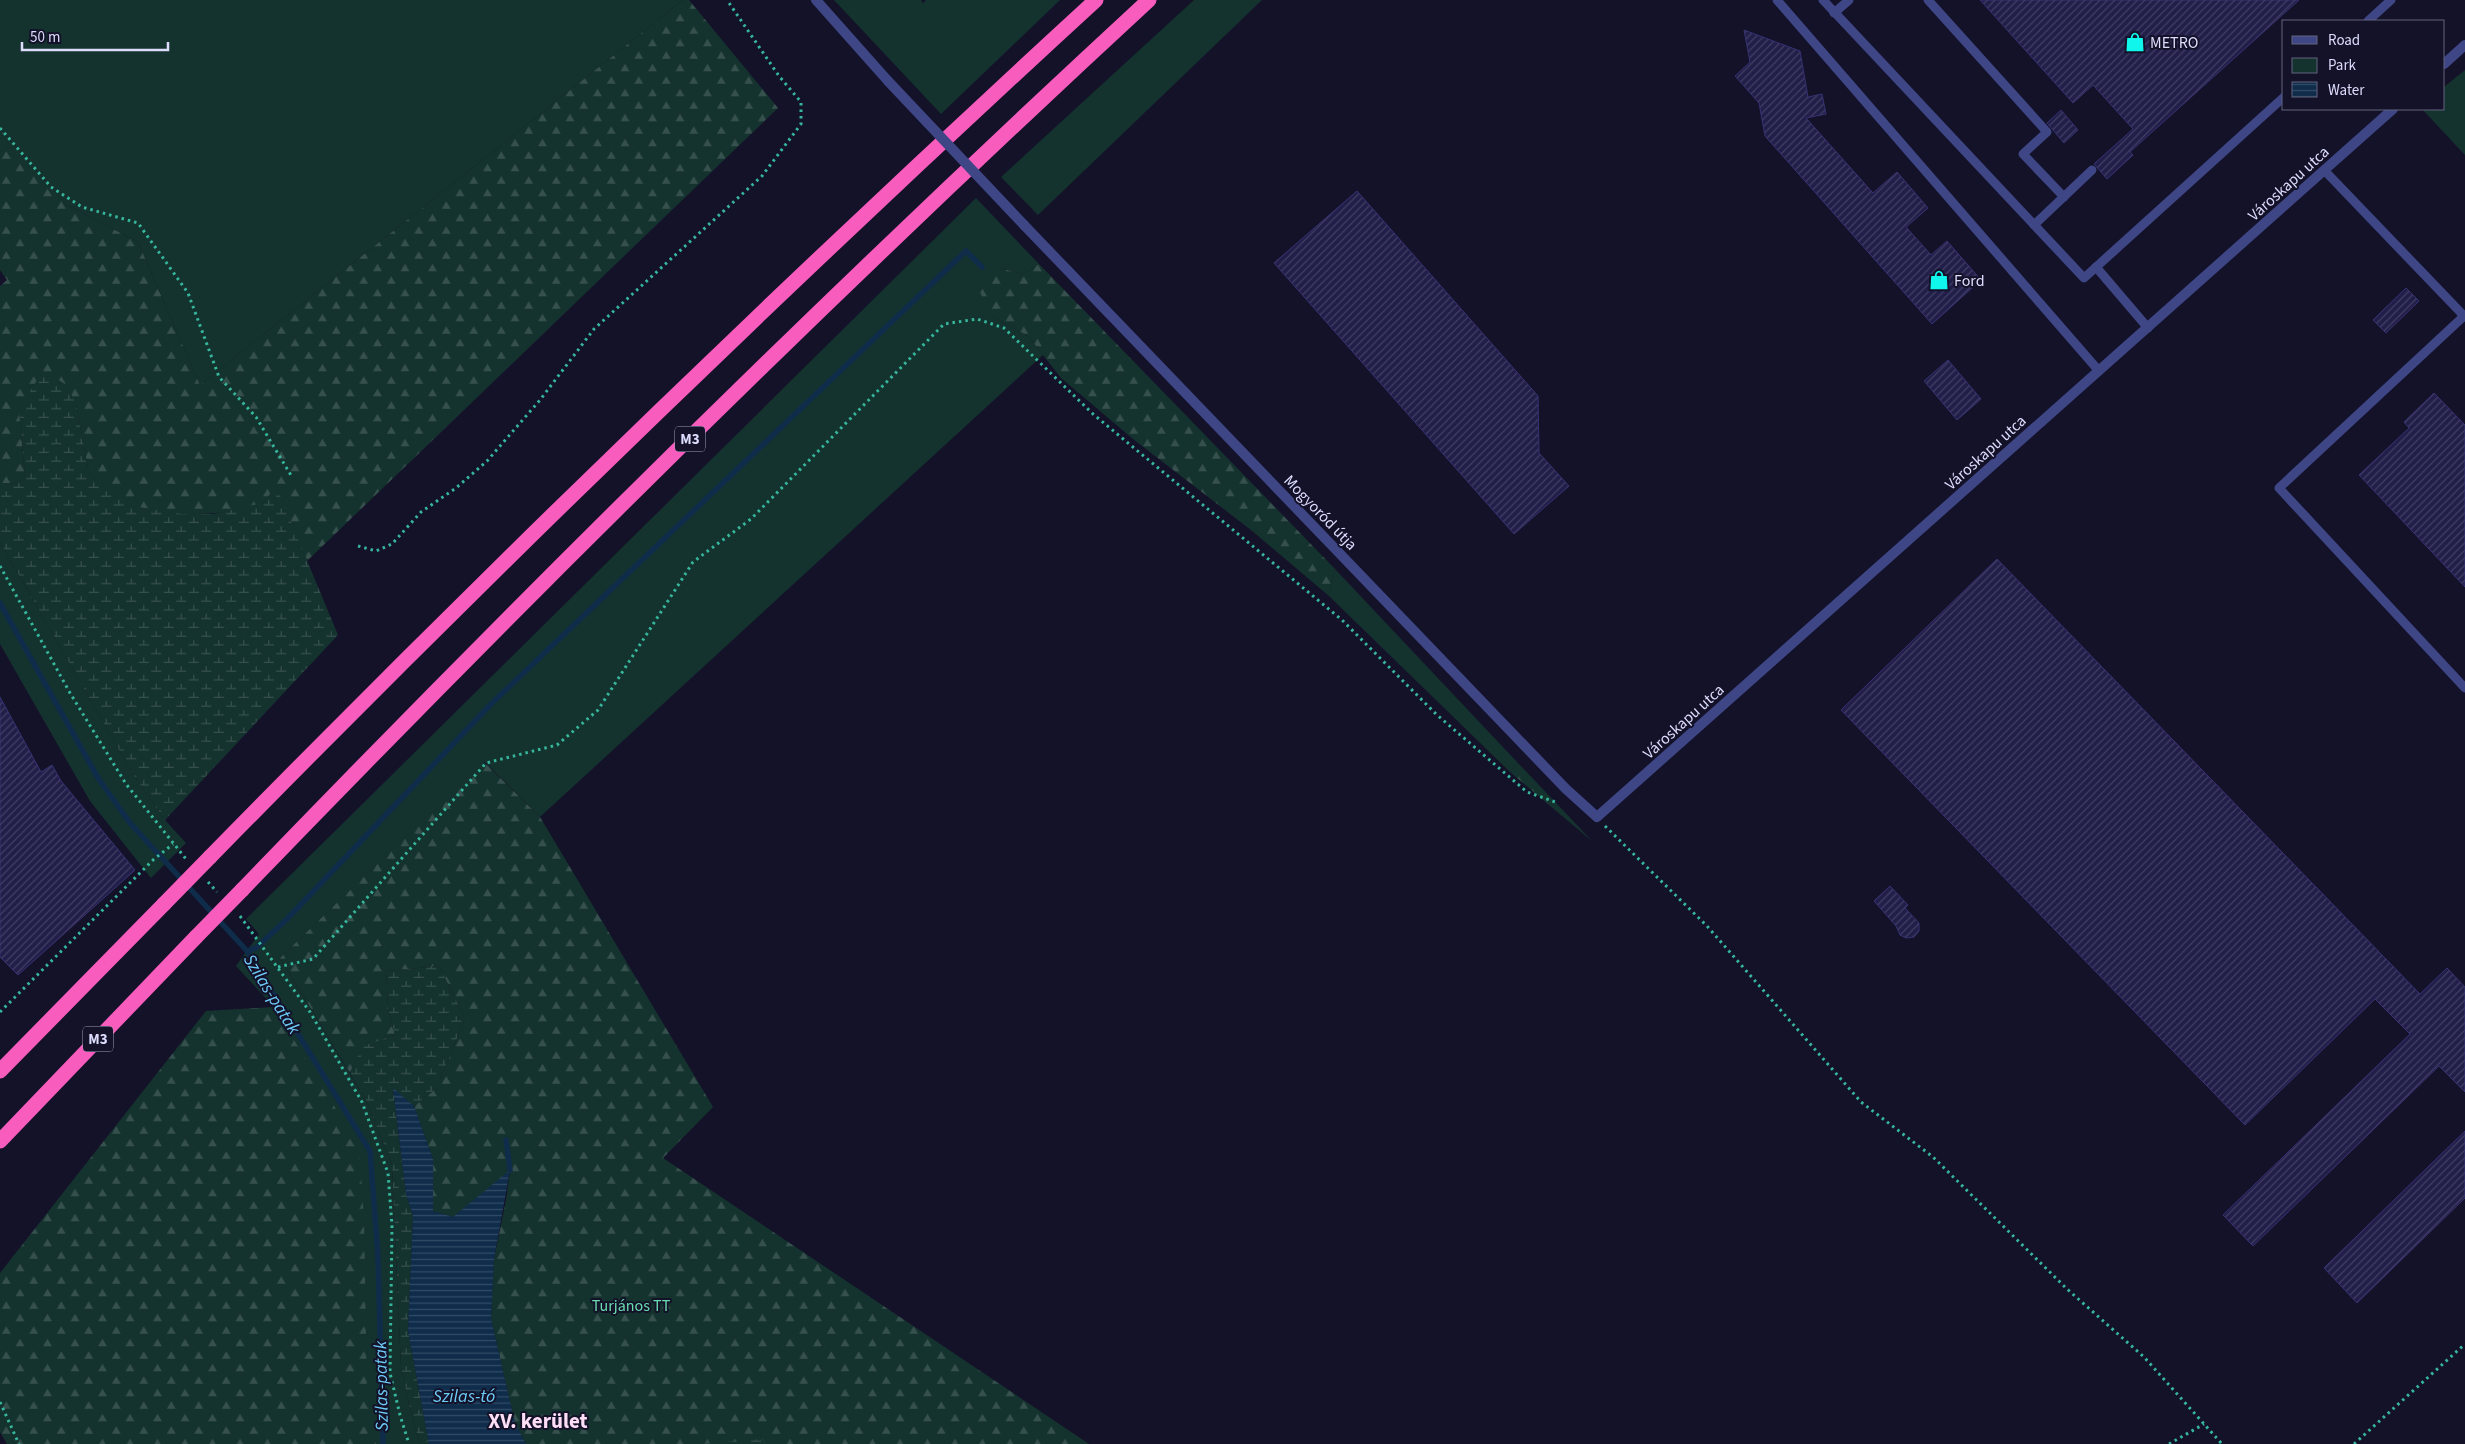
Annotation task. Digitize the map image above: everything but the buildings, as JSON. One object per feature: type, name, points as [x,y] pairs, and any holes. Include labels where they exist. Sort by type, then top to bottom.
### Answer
[{"type":"highway","name":"M3","points":[[0,1071],[392,670],[741,333],[1096,0]]},
{"type":"highway","name":"M3","points":[[0,1142],[414,712],[806,324],[1149,0]]},
{"type":"street","name":"Mogyoród útja","points":[[816,0],[888,81],[1024,225],[1566,789],[1597,817]]},
{"type":"street","points":[[2445,63],[2465,45]]},
{"type":"street","name":"Városkapu utca","points":[[1597,817],[2392,110]]},
{"type":"lane","points":[[1777,0],[2099,371]]},
{"type":"lane","points":[[1823,0],[2084,278],[2282,99]]},
{"type":"lane","points":[[1834,13],[1850,0]]},
{"type":"lane","points":[[1928,0],[2047,132],[2023,154],[2064,197]]},
{"type":"lane","points":[[2369,20],[2392,0]]},
{"type":"lane","points":[[2034,224],[2092,170]]},
{"type":"lane","points":[[2324,170],[2465,317],[2279,488],[2465,688]]},
{"type":"lane","points":[[2096,267],[2148,328]]},
{"type":"path","points":[[358,546],[376,551],[392,544],[421,512],[456,488],[487,461],[540,400],[594,329],[762,176],[801,124],[801,102],[779,76],[727,0]]},
{"type":"path","points":[[0,128],[51,187],[82,207],[138,223],[188,293],[219,377],[256,417],[292,477]]},
{"type":"path","points":[[278,967],[313,959],[486,763],[557,745],[598,710],[693,562],[751,520],[944,324],[977,318],[1004,328],[1092,414],[1342,620],[1437,715],[1527,792],[1562,804]]},
{"type":"path","points":[[0,566],[70,692],[126,784],[191,865]]},
{"type":"path","points":[[1597,817],[1707,926],[1861,1102],[1933,1157],[2068,1289],[2144,1357],[2222,1444]]},
{"type":"path","points":[[0,1012],[153,860],[173,844]]},
{"type":"path","points":[[204,878],[222,898]]},
{"type":"path","points":[[235,911],[248,924],[310,1012],[362,1102],[388,1173],[392,1226],[390,1372],[409,1444]]},
{"type":"path","points":[[2354,1444],[2465,1344]]},
{"type":"path","points":[[0,1402],[19,1444]]},
{"type":"path","points":[[2169,1444],[2204,1424]]},
{"type":"green space","points":[[0,0],[683,0],[200,385],[138,242],[67,205],[0,129]]},
{"type":"green space","points":[[683,0],[689,0],[778,108],[307,561],[276,487],[261,504],[233,511],[198,514],[164,513],[149,510],[136,506],[118,495],[89,474],[76,403],[19,410],[25,475],[18,484],[0,483],[0,286],[7,280],[0,270],[0,129],[67,205],[138,242],[200,385]]},
{"type":"green space","points":[[834,0],[921,0],[923,3],[926,0],[1060,0],[941,114]]},
{"type":"green space","points":[[1194,0],[1262,0],[1038,215],[1001,177]]},
{"type":"green space","points":[[2465,70],[2465,155],[2423,110],[2445,110],[2445,86]]},
{"type":"green space","points":[[976,198],[1039,264],[1023,274],[1000,268],[991,316],[1028,336],[1043,355],[540,817],[484,761],[280,958],[366,1100],[392,1165],[401,1367],[420,1444],[376,1444],[274,1007],[236,966],[259,934],[246,919]]},
{"type":"green space","points":[[1039,264],[1335,569],[1329,596],[1251,530],[1133,439],[1061,378],[1028,336],[991,316],[974,279],[1000,268],[1023,274]]},
{"type":"green space","points":[[50,374],[66,385],[76,403],[89,474],[139,507],[182,514],[213,514],[263,503],[276,486],[338,635],[165,820],[134,776],[0,542],[0,483],[18,484],[25,475],[19,410],[40,375]]},
{"type":"green space","points":[[0,542],[134,776],[165,820],[186,843],[151,878],[90,801],[0,644]]},
{"type":"green space","points":[[1335,569],[1517,762],[1510,772],[1329,596]]},
{"type":"green space","name":"Turjános TT","points":[[483,761],[540,817],[713,1107],[663,1158],[1089,1444],[526,1444],[515,1423],[491,1319],[494,1259],[510,1171],[453,1217],[433,1211],[433,1159],[414,1106],[436,1089],[465,1019],[439,966],[386,971],[388,1008],[395,1035],[363,1047],[350,1073],[280,958]]},
{"type":"green space","points":[[1517,762],[1592,841],[1510,772]]},
{"type":"green space","points":[[439,966],[465,1019],[436,1089],[414,1106],[393,1089],[406,1194],[413,1216],[408,1331],[429,1444],[420,1444],[401,1367],[392,1165],[366,1100],[350,1073],[363,1046],[395,1035],[388,1008],[386,971]]},
{"type":"green space","points":[[274,1007],[359,1147],[364,1218],[367,1397],[376,1444],[7,1444],[0,1432],[0,1273],[206,1011]]},
{"type":"green space","points":[[762,1439],[766,1444],[702,1444]]},
{"type":"water","name":"Szilas-tó","points":[[393,1088],[414,1106],[433,1159],[433,1211],[453,1217],[510,1170],[494,1259],[491,1319],[515,1423],[526,1444],[429,1444],[408,1331],[413,1216],[406,1194]]},
{"type":"waterway","points":[[247,951],[256,948],[287,919],[492,703],[966,251],[982,267]]},
{"type":"waterway","name":"Szilas-patak","points":[[0,603],[98,778],[130,823],[247,951],[370,1151],[378,1256],[383,1444]]},
{"type":"waterway","points":[[506,1140],[510,1170]]},
{"type":"place","name":"METRO","points":[[2135,42]]},
{"type":"place","name":"Ford","points":[[1939,280]]},
{"type":"district","name":"XV. kerület","points":[[538,1421]]}]
